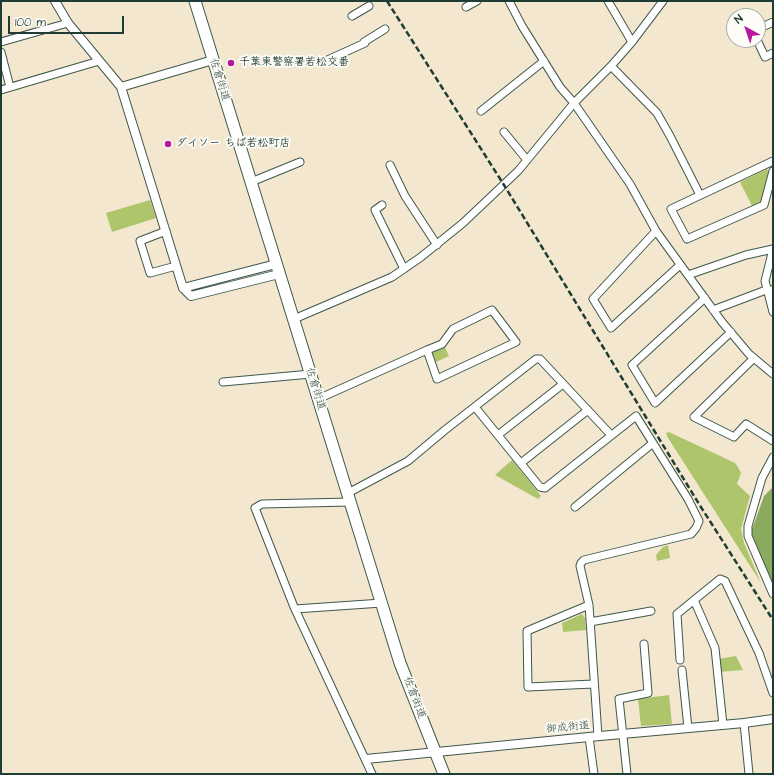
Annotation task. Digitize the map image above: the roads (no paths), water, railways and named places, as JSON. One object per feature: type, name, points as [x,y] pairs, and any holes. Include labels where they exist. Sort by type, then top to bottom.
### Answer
[{"type":"main road","name":"佐倉街道","points":[[195,1],[400,663],[444,774]]},
{"type":"street","points":[[55,1],[68,23],[121,87],[183,288],[191,296],[278,269]]},
{"type":"street","points":[[466,7],[476,1]]},
{"type":"street","points":[[509,1],[522,26],[560,87],[574,102],[630,184],[656,231],[680,265],[731,332],[754,358],[773,374]]},
{"type":"street","points":[[608,1],[632,42]]},
{"type":"street","points":[[294,319],[385,280],[404,269],[437,245],[504,185],[527,160],[574,102],[611,66],[632,42],[663,1]]},
{"type":"street","points":[[352,16],[369,6]]},
{"type":"street","points":[[1,42],[68,23]]},
{"type":"street","points":[[323,62],[365,42],[385,29]]},
{"type":"street","points":[[761,48],[765,57],[773,53]]},
{"type":"street","points":[[1,52],[10,87]]},
{"type":"street","points":[[121,87],[213,60]]},
{"type":"street","points":[[1,90],[99,61]]},
{"type":"street","points":[[481,111],[544,61]]},
{"type":"street","points":[[611,66],[657,113],[700,195]]},
{"type":"street","points":[[504,132],[527,160]]},
{"type":"street","points":[[773,161],[671,208],[687,239],[764,205],[773,171]]},
{"type":"street","points":[[251,182],[300,162]]},
{"type":"street","points":[[390,165],[405,196],[437,245]]},
{"type":"street","points":[[382,205],[375,210],[404,269]]},
{"type":"street","points":[[656,231],[593,299],[611,328],[680,265]]},
{"type":"street","points":[[166,232],[140,241],[150,273],[176,266]]},
{"type":"street","points":[[688,275],[746,255],[773,249],[765,281],[770,290],[773,312]]},
{"type":"street","points":[[713,310],[770,290]]},
{"type":"street","points":[[705,298],[632,366],[655,403],[731,332]]},
{"type":"street","points":[[318,399],[427,350],[442,344],[453,329],[492,310],[516,342],[437,379],[427,350]]},
{"type":"street","points":[[754,358],[694,417],[734,437],[746,424],[773,441]]},
{"type":"street","points":[[372,774],[295,609],[255,508],[262,504],[349,498],[408,461],[536,359],[540,359],[611,435]]},
{"type":"street","points":[[223,382],[311,374]]},
{"type":"street","points":[[498,435],[563,384]]},
{"type":"street","points":[[475,407],[540,487],[545,488],[636,416],[688,499],[699,521],[691,534],[584,560],[580,566],[589,605],[593,684],[594,774]]},
{"type":"street","points":[[521,463],[588,410]]},
{"type":"street","points":[[575,507],[654,443]]},
{"type":"street","points":[[773,457],[762,478],[748,526],[748,536],[773,594]]},
{"type":"street","points":[[680,660],[677,614],[720,578],[725,580],[759,653],[773,693]]},
{"type":"street","points":[[694,600],[715,648],[723,725]]},
{"type":"street","points":[[295,609],[382,603]]},
{"type":"street","points":[[589,605],[527,631],[528,686],[593,684]]},
{"type":"street","points":[[590,622],[647,610]]},
{"type":"street","points":[[627,774],[622,734],[620,699],[648,693],[648,652],[644,644]]},
{"type":"street","points":[[682,670],[688,728]]},
{"type":"street","name":"御成街道","points":[[366,759],[773,719]]},
{"type":"street","points":[[744,723],[750,774]]},
{"type":"railway","points":[[387,1],[504,185],[699,504],[773,620]]},
{"type":"place","name":"千葉東警察署若松交番","points":[[231,63]]},
{"type":"place","name":"ダイソー ちば若松町店","points":[[168,144]]}]
